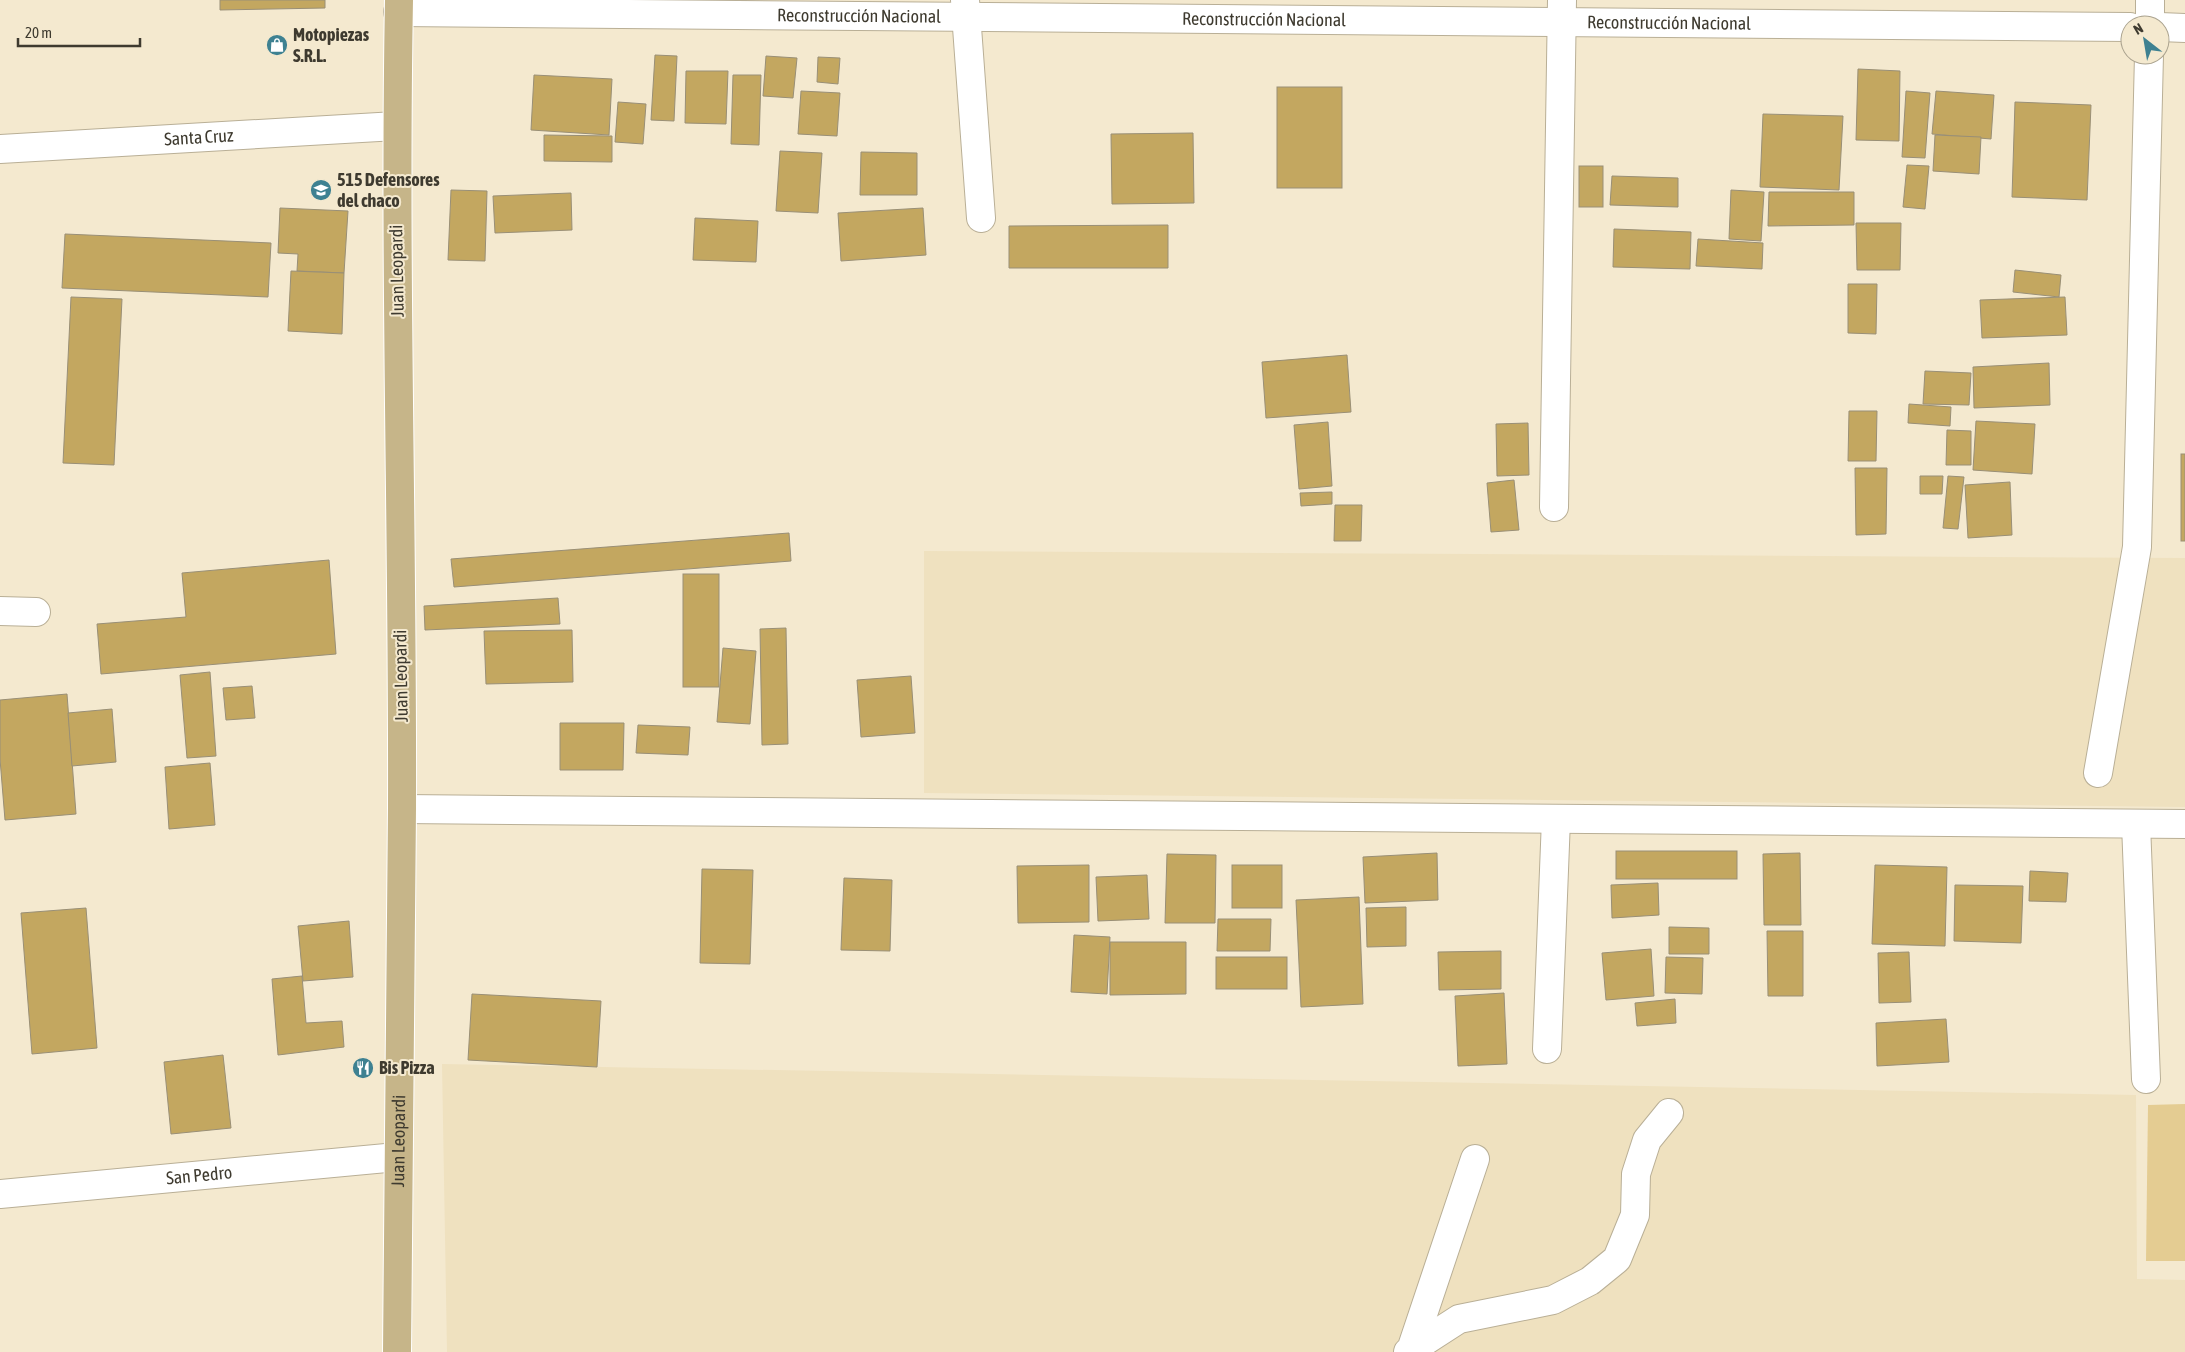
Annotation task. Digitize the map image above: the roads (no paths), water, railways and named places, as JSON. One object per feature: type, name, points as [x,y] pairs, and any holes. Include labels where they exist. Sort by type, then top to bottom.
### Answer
[{"type":"main road","name":"Juan Leopardi","points":[[397,1352],[402,808],[396,126],[399,6]]},
{"type":"street","points":[[2150,0],[2150,15]]},
{"type":"street","name":"Reconstrucción Nacional","points":[[399,6],[1561,11],[2120,27]]},
{"type":"street","points":[[965,8],[981,218]]},
{"type":"street","points":[[1554,507],[1561,11]]},
{"type":"street","points":[[2170,27],[2185,28]]},
{"type":"street","points":[[2098,773],[2137,547],[2149,65]]},
{"type":"street","name":"Santa Cruz","points":[[0,149],[396,126]]},
{"type":"street","points":[[0,610],[36,612]]},
{"type":"street","points":[[402,808],[1556,820],[2185,824]]},
{"type":"street","points":[[1547,1049],[1556,820]]},
{"type":"street","points":[[2136,824],[2146,1079]]},
{"type":"street","points":[[1409,1351],[1459,1319],[1553,1300],[1590,1281],[1617,1259],[1635,1215],[1636,1174],[1647,1140],[1669,1113]]},
{"type":"street","name":"San Pedro","points":[[0,1194],[398,1157]]},
{"type":"street","points":[[1409,1351],[1475,1159]]},
{"type":"place","name":"Motopiezas S.R.L.","points":[[277,45]]},
{"type":"place","name":"515 Defensores del chaco","points":[[321,190]]},
{"type":"place","name":"Bis Pizza","points":[[363,1068]]}]
